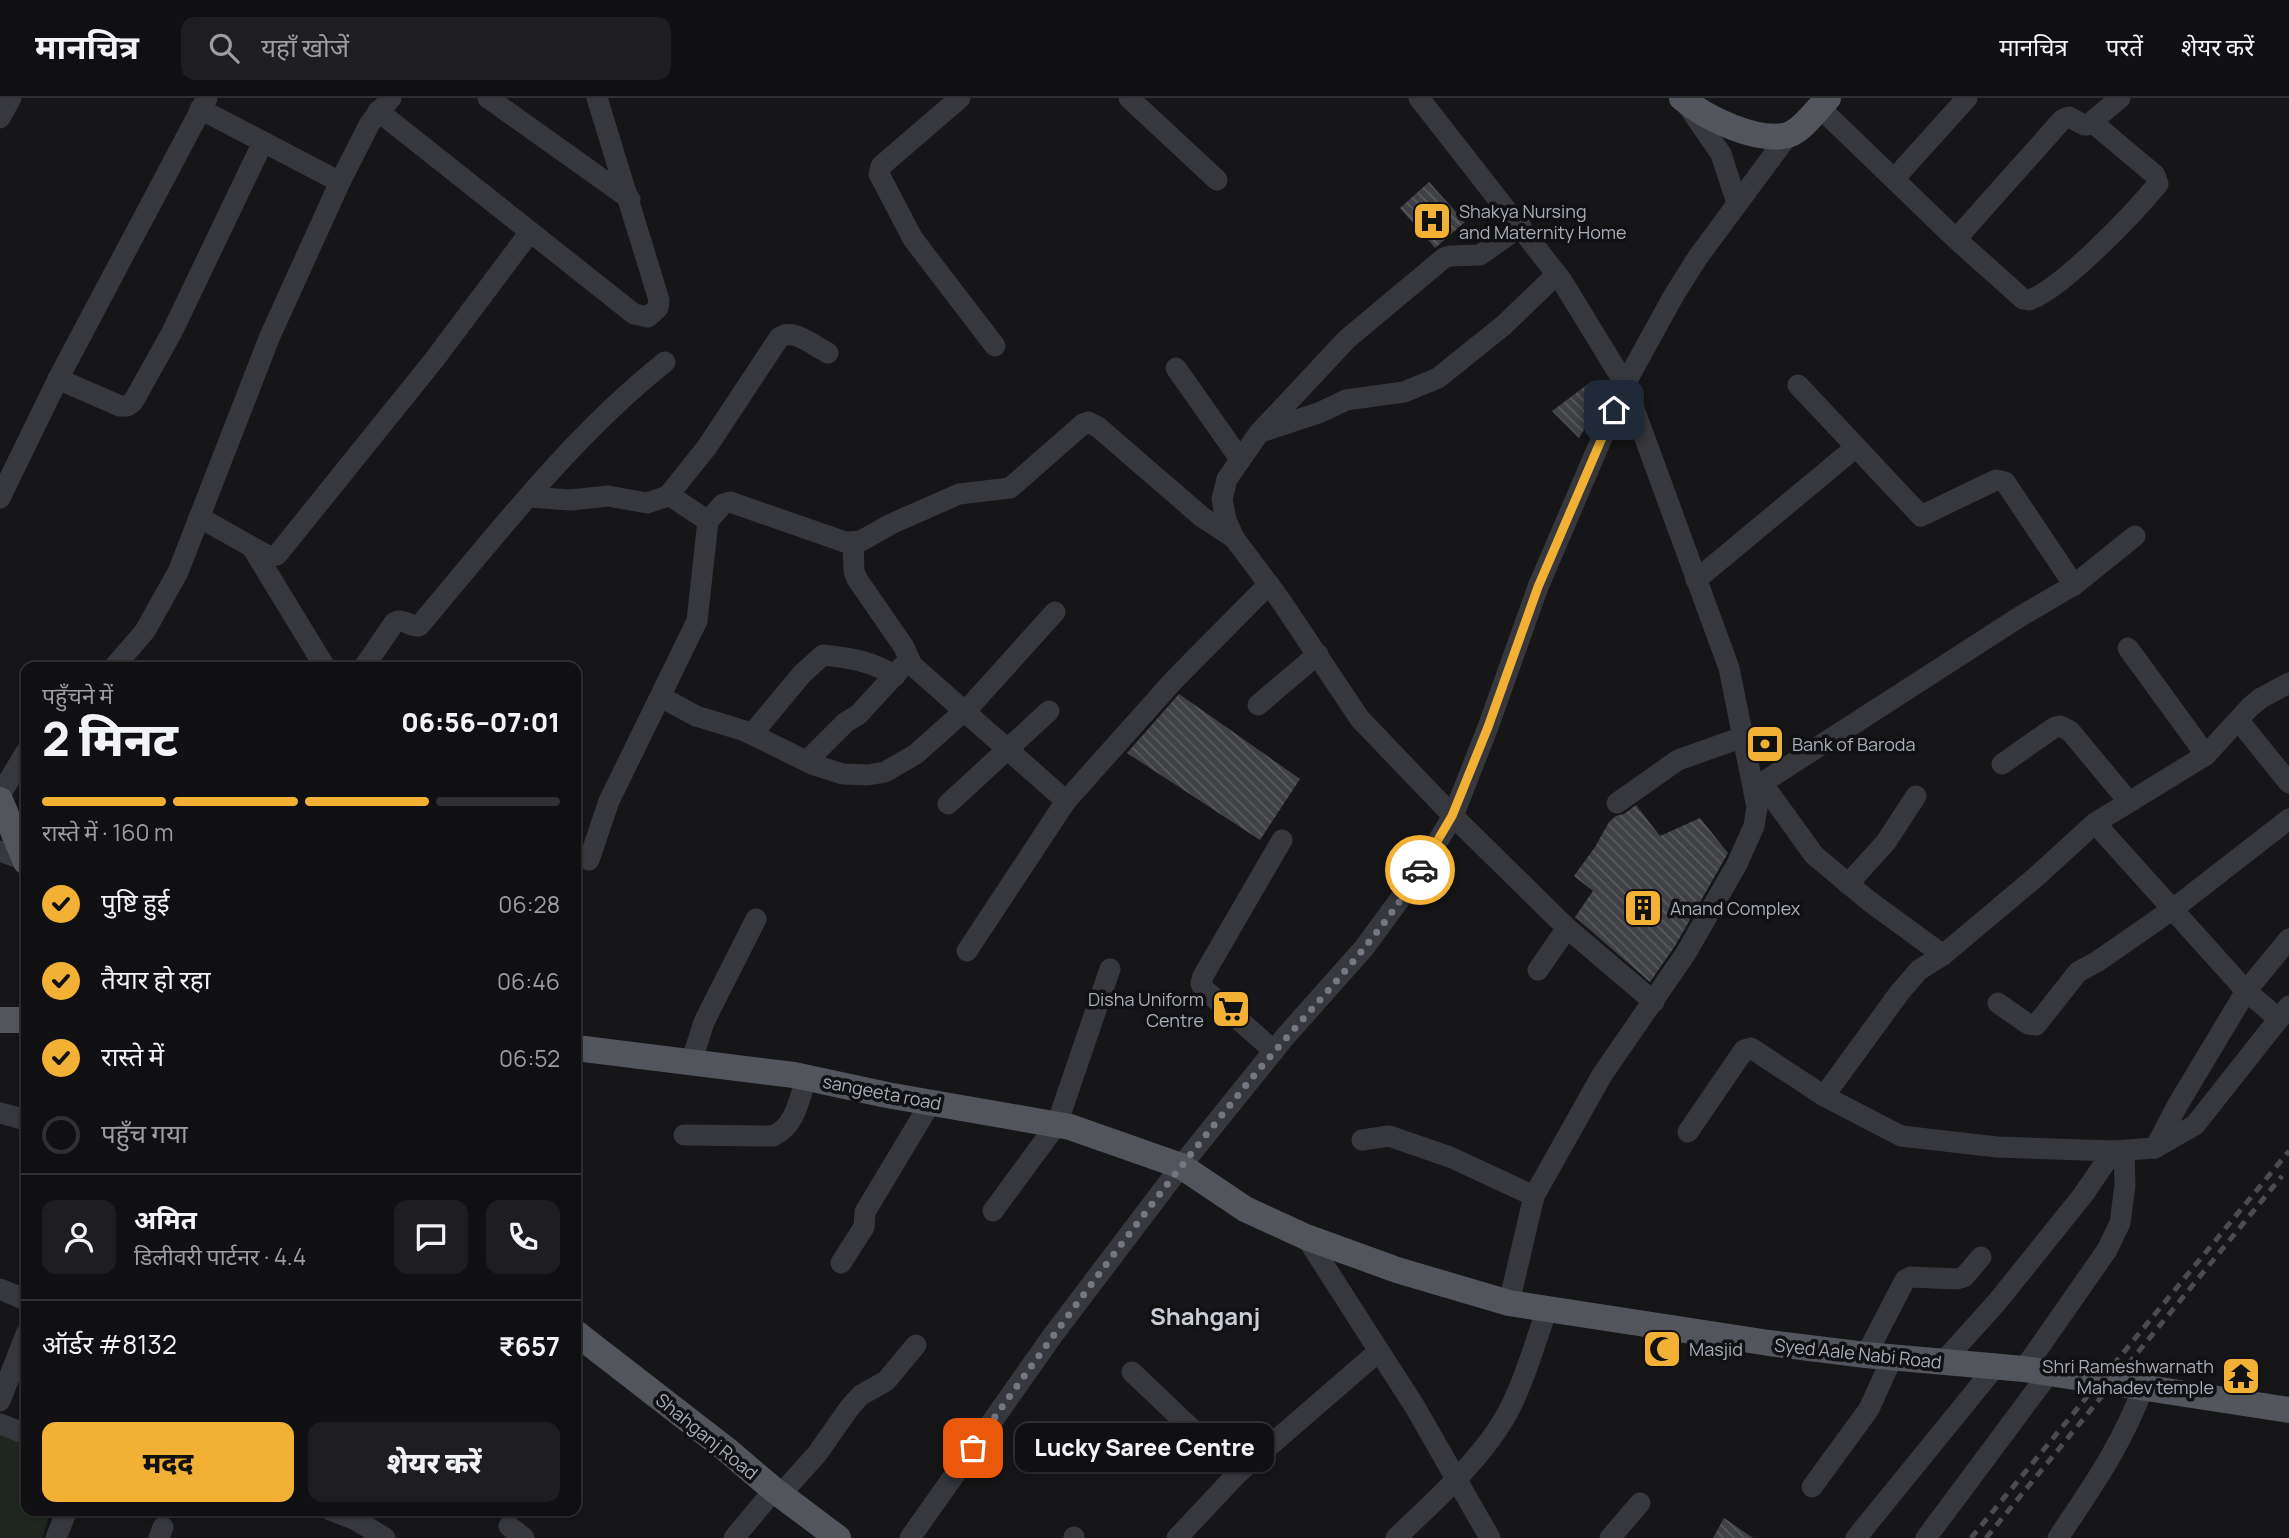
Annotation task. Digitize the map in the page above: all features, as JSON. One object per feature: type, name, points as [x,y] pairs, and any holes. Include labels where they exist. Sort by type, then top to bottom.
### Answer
[{"type":"main road","points":[[1683,99],[1743,131],[1760,136],[1789,135],[1824,102]]},
{"type":"main road","points":[[0,798],[17,858]]},
{"type":"main road","points":[[0,1020],[21,1020]]},
{"type":"main road","name":"sangeeta road","points":[[581,1049],[806,1078],[887,1095],[1057,1124],[1181,1166]]},
{"type":"main road","name":"Syed Aale Nabi Road","points":[[1181,1166],[1245,1209],[1306,1237],[1397,1270],[1509,1303],[1866,1355],[2036,1371],[2285,1404]]},
{"type":"main road","name":"Shahganj Road","points":[[581,1337],[838,1538]]},
{"type":"street","points":[[0,118],[11,98]]},
{"type":"street","points":[[488,98],[630,199]]},
{"type":"street","points":[[118,662],[145,631],[178,572],[270,336],[340,182],[384,105],[530,232],[634,314],[648,317],[658,308],[659,300],[630,199],[597,98]]},
{"type":"street","points":[[960,98],[881,166],[879,174],[913,239],[995,346]]},
{"type":"street","points":[[1129,98],[1217,180]]},
{"type":"street","points":[[1419,98],[1557,274],[1625,384],[1729,668],[1743,737],[1757,783],[1758,807],[1754,826],[1737,864],[1686,954],[1602,1075],[1534,1196],[1509,1303]]},
{"type":"street","points":[[1894,179],[1967,98]]},
{"type":"street","points":[[1956,239],[2062,120],[2070,117],[2084,125],[2092,122],[2120,98]]},
{"type":"street","points":[[1683,99],[1721,154],[1737,203]]},
{"type":"street","points":[[1824,102],[1894,179],[2025,300],[2033,299],[2060,282],[2142,204],[2158,184],[2155,176],[2092,122]]},
{"type":"street","points":[[0,498],[58,379],[203,104],[263,142],[340,182]]},
{"type":"street","points":[[910,1538],[1053,1335],[1181,1166],[1274,1051],[1364,948],[1414,880],[1452,816],[1488,727],[1538,587],[1625,384],[1674,295],[1737,203],[1789,135]]},
{"type":"street","points":[[58,379],[120,406],[133,402],[172,332],[263,142]]},
{"type":"street","points":[[1521,226],[1480,255],[1444,258],[1347,340],[1259,433],[1227,479],[1222,499],[1226,520],[1234,538],[1318,654],[1360,719],[1452,816],[1567,928],[1654,1002]]},
{"type":"street","points":[[199,517],[272,557],[277,555],[434,360],[530,232]]},
{"type":"street","points":[[1259,433],[1321,412],[1346,400],[1404,392],[1438,378],[1504,325],[1557,274]]},
{"type":"street","points":[[528,497],[571,500],[608,496],[626,497],[647,503],[671,495],[707,447],[779,338],[792,334],[828,353]]},
{"type":"street","points":[[367,662],[394,622],[401,620],[419,626],[528,497],[626,393],[665,362]]},
{"type":"street","points":[[1176,368],[1240,459]]},
{"type":"street","points":[[1798,385],[1921,516],[1996,480],[2005,482],[2074,585]]},
{"type":"street","points":[[589,860],[609,801],[697,621],[708,521],[723,504],[730,502],[845,542],[853,542],[959,494],[1010,488],[1088,422],[1098,427],[1202,517],[1234,538]]},
{"type":"street","points":[[1696,580],[1856,447]]},
{"type":"street","points":[[671,495],[708,521]]},
{"type":"street","points":[[1757,783],[2074,585],[2135,536]]},
{"type":"street","points":[[807,761],[846,722],[858,715],[901,668],[904,647],[857,579],[854,571],[853,542]]},
{"type":"street","points":[[251,546],[322,662]]},
{"type":"street","points":[[967,951],[1066,801],[1174,680],[1269,584]]},
{"type":"street","points":[[661,698],[696,716],[752,734],[807,761],[843,774],[868,775],[885,772],[916,754],[962,712],[1055,612]]},
{"type":"street","points":[[2128,649],[2206,755]]},
{"type":"street","points":[[1258,705],[1318,654]]},
{"type":"street","points":[[752,734],[802,674],[823,655],[850,657],[901,668],[962,712],[1066,801]]},
{"type":"street","points":[[1824,1096],[1919,970],[1943,955],[2095,823],[2206,755],[2261,698],[2289,683]]},
{"type":"street","points":[[948,804],[1049,711]]},
{"type":"street","points":[[2239,721],[2289,783]]},
{"type":"street","points":[[2002,764],[2054,727],[2060,726],[2070,731],[2129,802]]},
{"type":"street","points":[[1616,803],[1678,760],[1743,737]]},
{"type":"street","points":[[0,798],[21,761]]},
{"type":"street","points":[[1757,783],[1814,855],[1943,955]]},
{"type":"street","points":[[1848,884],[1886,842],[1916,796]]},
{"type":"street","points":[[1998,1003],[2028,1024],[2036,1024],[2078,972],[2173,909],[2289,819]]},
{"type":"street","points":[[1689,1132],[1746,1049],[1751,1048],[1824,1096],[1889,1131],[1908,1138],[1997,1147],[2118,1151],[2155,1149],[2195,1125],[2284,1013],[2246,991],[2095,823]]},
{"type":"street","points":[[1274,1051],[1203,988],[1201,983],[1282,840]]},
{"type":"street","points":[[691,1063],[704,1022],[756,919]]},
{"type":"street","points":[[1538,970],[1567,928]]},
{"type":"street","points":[[2155,1149],[2177,1106],[2246,991],[2289,939]]},
{"type":"street","points":[[993,1211],[1057,1124],[1110,969]]},
{"type":"street","points":[[684,1135],[774,1136],[790,1124],[806,1078]]},
{"type":"street","points":[[841,1263],[864,1227],[865,1212],[931,1102]]},
{"type":"street","points":[[0,1113],[21,1119]]},
{"type":"street","points":[[1362,1140],[1389,1136],[1450,1157],[1534,1196]]},
{"type":"street","points":[[1943,1362],[1997,1301],[2118,1151]]},
{"type":"street","points":[[1926,1538],[2036,1371],[2107,1250],[2120,1223],[2125,1185],[2118,1151]]},
{"type":"street","points":[[1306,1237],[1415,1407],[1490,1538]]},
{"type":"street","points":[[1866,1355],[1905,1280],[1911,1277],[1964,1277],[1981,1257]]},
{"type":"street","points":[[0,1289],[21,1298]]},
{"type":"street","points":[[1396,1538],[1457,1480],[1503,1421],[1514,1400],[1548,1309]]},
{"type":"street","points":[[734,1538],[817,1454],[861,1395],[886,1381],[916,1345]]},
{"type":"street","points":[[0,1401],[21,1347]]},
{"type":"street","points":[[1177,1538],[1238,1473],[1378,1352]]},
{"type":"street","points":[[1812,1487],[1870,1409],[1892,1358]]},
{"type":"street","points":[[1856,1538],[1995,1367]]},
{"type":"street","points":[[1132,1372],[1238,1473]]},
{"type":"street","points":[[2058,1538],[2104,1469],[2136,1408],[2143,1387]]},
{"type":"street","points":[[0,1424],[21,1432]]},
{"type":"street","points":[[1610,1538],[1640,1503]]},
{"type":"street","points":[[56,1538],[65,1516]]},
{"type":"street","points":[[343,1516],[385,1538]]},
{"type":"shaded area","points":[[0,1434],[21,1440],[21,1516],[49,1516],[42,1538],[0,1538]]},
{"type":"building","points":[[1429,182],[1465,222],[1435,248],[1400,208]]},
{"type":"building","points":[[1592,381],[1605,395],[1579,438],[1552,411]]},
{"type":"building","points":[[1179,694],[1300,779],[1260,840],[1127,753]]},
{"type":"building","name":"Anand Complex","points":[[1636,805],[1660,836],[1700,818],[1728,853],[1675,946],[1650,982],[1575,917],[1593,891],[1574,876],[1609,822]]},
{"type":"building","points":[[1724,1518],[1753,1538],[1713,1538]]},
{"type":"railway","points":[[1971,1538],[2289,1151]]},
{"type":"railway","points":[[1986,1538],[2282,1176]]},
{"type":"way so far","points":[[973,1448],[1053,1335],[1191,1153],[1284,1038],[1364,948],[1420,870]]},
{"type":"place","name":"Shakya Nursing and Maternity Home","points":[[1432,221]]},
{"type":"place","name":"Bank of Baroda","points":[[1765,744]]},
{"type":"place","name":"Anand Complex","points":[[1643,908]]},
{"type":"place","name":"Disha Uniform Centre","points":[[1231,1009]]},
{"type":"place","name":"Masjid","points":[[1662,1349]]},
{"type":"place","name":"Shri Rameshwarnath Mahadev temple","points":[[2241,1376]]},
{"type":"place","name":"Lucky Saree Centre","points":[[973,1448]]},
{"type":"district","name":"Shahganj","points":[[1205,1315]]},
{"type":"route","points":[[1420,870],[1452,816],[1488,727],[1538,587],[1614,410]]}]
